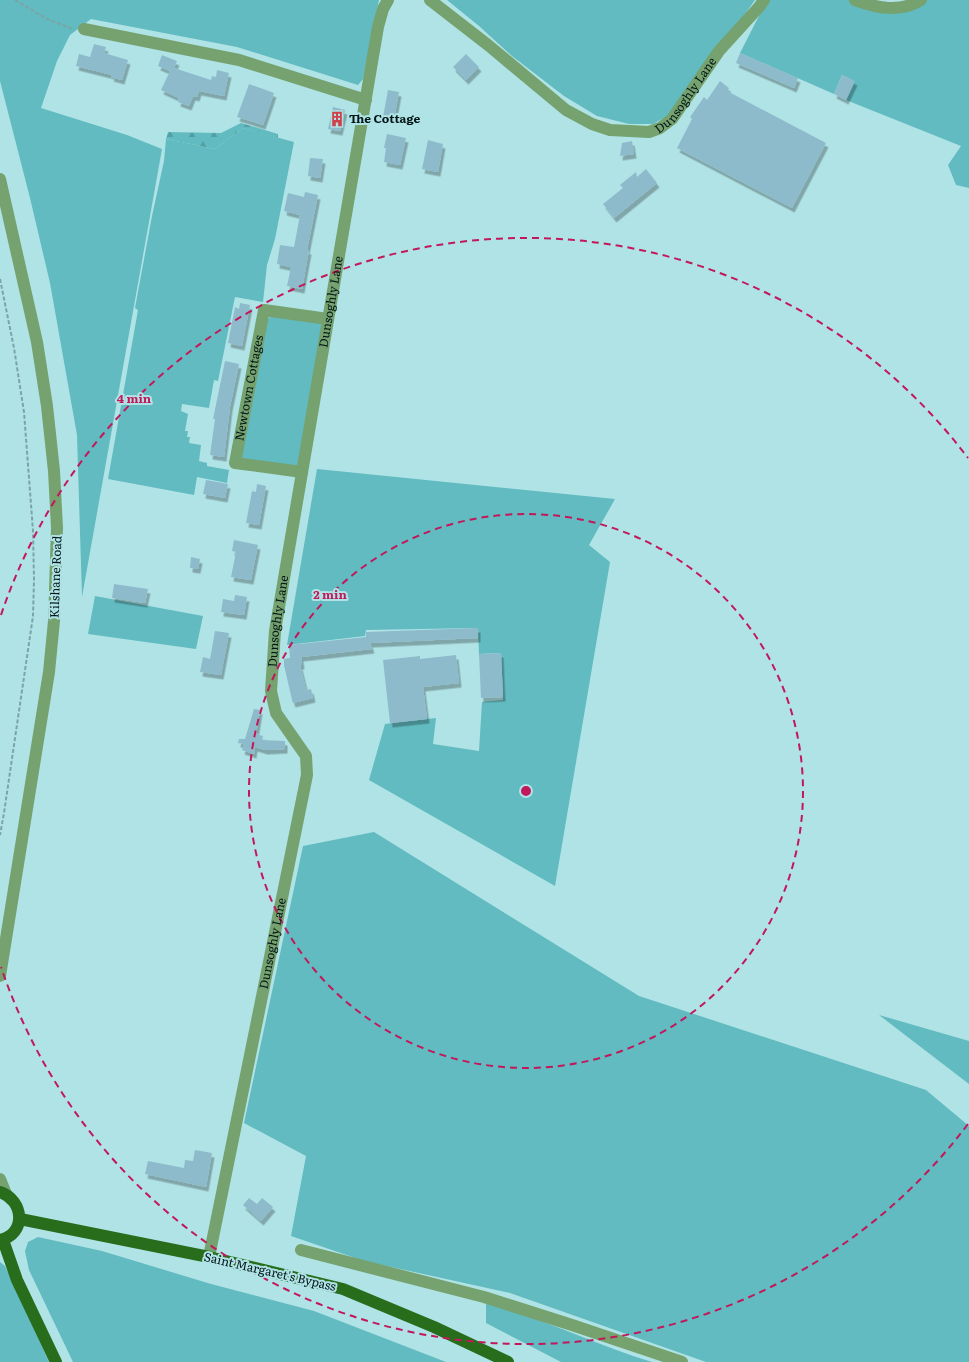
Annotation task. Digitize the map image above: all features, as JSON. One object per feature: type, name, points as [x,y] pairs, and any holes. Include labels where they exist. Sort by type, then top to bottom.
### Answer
[{"type":"main road","points":[[3,1193],[12,1199],[17,1205],[20,1219],[14,1232],[1,1240],[17,1280],[56,1362]]},
{"type":"main road","name":"Saint Margaret's Bypass","points":[[20,1219],[209,1257],[343,1289],[434,1326],[508,1362]]},
{"type":"street","name":"Dunsoghly Lane","points":[[209,1257],[307,775],[306,756],[276,713],[271,691],[275,631],[378,28],[388,0]]},
{"type":"street","name":"Dunsoghly Lane","points":[[430,0],[488,44],[566,110],[592,124],[610,130],[649,132],[660,128],[672,119],[719,51],[764,0]]},
{"type":"street","points":[[855,0],[894,9],[913,5],[921,0]]},
{"type":"street","points":[[84,29],[239,60],[276,70],[366,100]]},
{"type":"street","name":"Kilshane Road","points":[[0,179],[37,342],[48,406],[57,528],[54,621],[49,672],[0,976]]},
{"type":"street","name":"Newtown Cottages","points":[[302,472],[235,463],[264,310],[328,319]]},
{"type":"street","points":[[0,1179],[3,1193]]},
{"type":"street","points":[[301,1250],[484,1297],[682,1362]]},
{"type":"path","points":[[15,0],[47,19],[77,31],[84,29]]},
{"type":"path","points":[[0,279],[14,348],[24,412],[32,515],[34,579],[33,616],[0,835]]},
{"type":"green space","points":[[0,0],[379,0],[363,79],[358,85],[237,47],[91,19],[70,35],[57,61],[41,108],[127,135],[162,149],[82,597],[77,435],[50,283],[0,81]]},
{"type":"green space","points":[[447,0],[755,0],[674,112],[653,124],[629,124],[597,116],[564,96],[512,56]]},
{"type":"green space","points":[[767,0],[855,0],[894,9],[921,0],[969,0],[969,188],[956,185],[948,165],[961,146],[846,100],[854,81],[842,75],[834,94],[740,53]]},
{"type":"green space","points":[[241,123],[278,134],[278,138],[243,128],[215,149],[166,139],[168,132],[221,133]]},
{"type":"green space","points":[[243,128],[294,142],[275,239],[267,265],[263,302],[235,297],[218,381],[214,380],[209,408],[182,404],[181,411],[188,414],[185,431],[188,431],[187,437],[190,437],[189,443],[201,445],[199,461],[207,463],[207,466],[229,470],[227,483],[197,477],[194,495],[108,479],[138,310],[135,308],[164,161],[166,139],[215,149]]},
{"type":"green space","points":[[271,316],[324,321],[298,468],[240,460],[267,320]]},
{"type":"green space","points":[[317,469],[615,499],[589,545],[610,562],[555,886],[369,780],[385,724],[436,718],[433,744],[479,751],[482,702],[503,700],[501,653],[479,654],[478,628],[366,630],[365,636],[287,645]]},
{"type":"green space","points":[[95,596],[203,616],[196,649],[88,634]]},
{"type":"green space","points":[[374,832],[639,996],[926,1090],[969,1126],[969,1362],[706,1362],[510,1293],[364,1261],[291,1236],[306,1156],[244,1123],[303,846]]},
{"type":"green space","points":[[879,1015],[969,1041],[969,1084]]},
{"type":"green space","points":[[38,1237],[102,1251],[211,1284],[314,1311],[446,1362],[73,1362],[29,1270],[25,1251],[28,1242]]},
{"type":"green space","points":[[0,1262],[5,1266],[49,1362],[0,1362]]},
{"type":"green space","points":[[486,1303],[528,1316],[610,1348],[652,1362],[561,1362],[486,1323]]},
{"type":"building","points":[[94,44],[106,47],[104,53],[128,60],[122,80],[111,77],[112,75],[76,66],[79,54],[90,57]]},
{"type":"building","points":[[740,53],[798,78],[794,88],[736,63]]},
{"type":"building","points":[[466,54],[479,67],[466,80],[453,67]]},
{"type":"building","points":[[162,55],[177,61],[174,68],[211,80],[212,76],[216,77],[217,70],[229,73],[224,96],[199,91],[197,97],[193,96],[189,106],[178,102],[179,98],[161,90],[170,71],[158,66]]},
{"type":"building","points":[[842,75],[855,81],[846,100],[834,94]]},
{"type":"building","points":[[720,81],[729,88],[727,91],[826,143],[792,208],[677,148],[692,119],[690,117],[704,97],[707,100]]},
{"type":"building","points":[[249,84],[274,93],[263,125],[237,117]]},
{"type":"building","points":[[388,90],[399,92],[394,119],[383,117]]},
{"type":"building","name":"The Cottage","points":[[333,107],[345,110],[340,131],[328,129]]},
{"type":"building","points":[[387,134],[406,138],[400,165],[384,162],[386,148],[384,148]]},
{"type":"building","points":[[428,140],[443,144],[438,172],[422,169]]},
{"type":"building","points":[[632,141],[634,154],[620,156],[622,143]]},
{"type":"building","points":[[310,158],[323,159],[320,178],[308,176]]},
{"type":"building","points":[[646,169],[657,183],[614,218],[603,204],[623,188],[620,185],[636,172],[637,177]]},
{"type":"building","points":[[305,192],[318,195],[307,250],[309,250],[302,289],[287,286],[291,267],[277,264],[280,245],[294,247],[300,215],[284,211],[288,193],[304,197]]},
{"type":"building","points":[[240,303],[250,305],[242,346],[228,343],[235,307],[239,309]]},
{"type":"building","points":[[225,361],[239,364],[230,407],[224,457],[210,455],[215,419],[213,419]]},
{"type":"building","points":[[206,480],[228,484],[225,498],[203,494]]},
{"type":"building","points":[[257,484],[266,486],[259,525],[246,523],[252,491],[256,492]]},
{"type":"building","points":[[234,540],[258,545],[251,580],[231,577],[236,552],[232,551]]},
{"type":"building","points":[[191,557],[200,559],[198,569],[190,568]]},
{"type":"building","points":[[114,584],[148,589],[145,603],[112,598]]},
{"type":"building","points":[[235,595],[247,597],[244,615],[221,612],[223,599],[234,601]]},
{"type":"building","points":[[478,628],[478,638],[370,643],[372,649],[301,657],[302,665],[300,665],[306,690],[311,689],[313,698],[293,703],[284,665],[284,659],[290,658],[289,645],[366,637],[366,632]]},
{"type":"building","points":[[215,631],[229,633],[221,675],[200,672],[203,657],[210,659]]},
{"type":"building","points":[[501,653],[503,697],[481,698],[479,654]]},
{"type":"building","points":[[456,655],[459,683],[423,687],[427,719],[390,723],[383,660],[420,656],[420,659]]},
{"type":"building","points":[[254,709],[260,710],[256,734],[263,736],[262,740],[285,741],[285,749],[265,750],[255,747],[254,754],[242,750],[244,744],[238,743],[239,739],[245,739]]},
{"type":"building","points":[[195,1150],[212,1153],[206,1187],[145,1174],[148,1161],[184,1168],[185,1160],[193,1161]]},
{"type":"building","points":[[249,1198],[257,1204],[262,1198],[273,1207],[261,1221],[243,1205]]},
{"type":"place","name":"The Cottage","points":[[337,119]]}]
